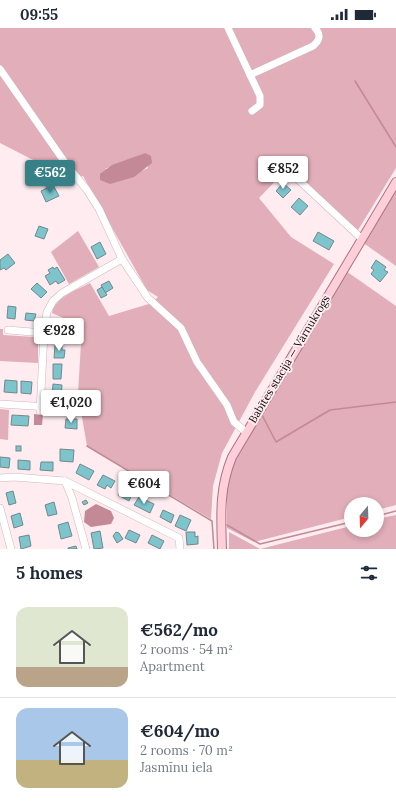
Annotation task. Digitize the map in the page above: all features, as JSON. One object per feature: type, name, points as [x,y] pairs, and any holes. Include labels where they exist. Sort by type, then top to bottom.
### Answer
[{"type":"main road","name":"Babītes stacija — Vārnukrogs","points":[[222,549],[222,487],[232,457],[396,182]]},
{"type":"street","points":[[228,28],[261,101],[257,108],[252,111]]},
{"type":"street","points":[[250,75],[313,46],[319,38],[319,32],[316,28]]},
{"type":"street","points":[[0,69],[66,164],[87,190],[99,210],[122,259],[148,298],[181,328],[197,362],[227,405],[234,422],[246,432]]},
{"type":"street","points":[[289,171],[362,239]]},
{"type":"street","points":[[40,408],[44,333],[47,312],[53,301],[62,293],[122,259]]},
{"type":"street","points":[[8,330],[44,333]]},
{"type":"street","points":[[0,404],[40,408],[66,408]]},
{"type":"street","points":[[0,478],[65,481],[179,538],[180,549]]},
{"type":"street","points":[[65,481],[72,498],[86,549]]},
{"type":"street","points":[[72,498],[83,490]]},
{"type":"street","points":[[0,508],[11,549]]},
{"type":"shaded area","points":[[0,28],[396,28],[396,168],[358,230],[352,227],[288,168],[259,198],[291,237],[334,264],[255,392],[222,453],[213,486],[211,519],[87,446],[78,394],[82,326],[52,313],[54,307],[62,298],[90,283],[109,316],[152,303],[158,297],[147,290],[83,176],[74,179],[50,162],[39,163],[0,143]],"holes":[[[145,153],[148,168],[139,172],[105,169]]]},
{"type":"shaded area","points":[[145,153],[151,156],[152,163],[134,177],[110,184],[100,180],[100,174],[112,165]]},
{"type":"shaded area","points":[[396,186],[396,266],[362,242]]},
{"type":"shaded area","points":[[78,231],[99,267],[69,284],[51,252]]},
{"type":"shaded area","points":[[346,271],[396,306],[396,505],[384,508],[384,497],[344,497],[344,519],[254,542],[227,528],[227,488],[235,458]]},
{"type":"shaded area","points":[[0,329],[3,329],[3,335],[35,337],[38,341],[38,363],[0,361]]},
{"type":"shaded area","points":[[0,409],[9,410],[8,440],[0,439]]},
{"type":"shaded area","points":[[34,414],[43,415],[42,425],[34,425]]},
{"type":"shaded area","points":[[96,504],[111,511],[114,518],[111,524],[91,527],[84,522],[85,511]]},
{"type":"shaded area","points":[[396,515],[396,549],[260,549],[344,528],[344,537],[384,537],[384,518]]},
{"type":"shaded area","points":[[229,532],[260,549],[229,549]]},
{"type":"building","points":[[283,183],[291,190],[283,198],[276,191]]},
{"type":"building","points":[[53,185],[59,196],[46,202],[41,191]]},
{"type":"building","points":[[299,198],[308,206],[300,215],[291,207]]},
{"type":"building","points":[[39,226],[48,229],[44,239],[35,236]]},
{"type":"building","points":[[318,232],[334,241],[329,250],[313,241]]},
{"type":"building","points":[[100,242],[106,254],[97,259],[91,247]]},
{"type":"building","points":[[8,254],[15,263],[6,270],[4,268],[0,270],[0,260]]},
{"type":"building","points":[[376,260],[386,267],[384,270],[388,272],[380,282],[371,274],[374,270],[371,268]]},
{"type":"building","points":[[53,267],[54,269],[57,267],[65,280],[58,284],[56,281],[50,285],[45,276],[50,273],[48,270]]},
{"type":"building","points":[[109,281],[113,288],[105,293],[101,285]]},
{"type":"building","points":[[37,283],[47,292],[41,298],[31,289]]},
{"type":"building","points":[[102,287],[107,295],[101,298],[97,290]]},
{"type":"building","points":[[8,306],[16,307],[15,319],[7,318]]},
{"type":"building","points":[[26,313],[36,314],[34,321],[25,320]]},
{"type":"building","points":[[58,321],[66,322],[64,338],[56,336]]},
{"type":"building","points":[[55,345],[62,345],[62,350],[65,350],[64,358],[54,358]]},
{"type":"building","points":[[53,364],[62,364],[61,379],[53,379]]},
{"type":"building","points":[[5,380],[17,381],[17,393],[4,392]]},
{"type":"building","points":[[21,381],[32,382],[31,394],[21,393]]},
{"type":"building","points":[[53,384],[62,385],[61,397],[52,397]]},
{"type":"building","points":[[12,415],[29,416],[28,426],[11,425]]},
{"type":"building","points":[[66,419],[77,419],[77,429],[65,428]]},
{"type":"building","points":[[16,446],[21,446],[21,451],[16,451]]},
{"type":"building","points":[[60,449],[74,450],[73,462],[60,461]]},
{"type":"building","points":[[0,457],[10,458],[9,468],[0,467]]},
{"type":"building","points":[[18,460],[30,461],[30,470],[18,469]]},
{"type":"building","points":[[41,462],[53,462],[53,471],[40,470]]},
{"type":"building","points":[[80,464],[94,471],[89,480],[76,473]]},
{"type":"building","points":[[103,475],[115,481],[111,488],[107,485],[105,489],[97,485]]},
{"type":"building","points":[[122,486],[133,492],[129,501],[118,495]]},
{"type":"building","points":[[13,491],[16,503],[9,505],[6,493]]},
{"type":"building","points":[[139,497],[154,504],[150,513],[134,505]]},
{"type":"building","points":[[86,500],[88,503],[84,505],[82,502]]},
{"type":"building","points":[[54,502],[57,514],[48,516],[45,505]]},
{"type":"building","points":[[163,510],[174,515],[171,523],[160,517]]},
{"type":"building","points":[[20,513],[23,525],[14,528],[11,516]]},
{"type":"building","points":[[180,515],[191,520],[186,531],[175,526]]},
{"type":"building","points":[[68,522],[72,536],[61,539],[58,525]]},
{"type":"building","points":[[129,530],[140,535],[136,543],[125,538]]},
{"type":"building","points":[[100,531],[103,548],[94,549],[91,533]]},
{"type":"building","points":[[116,532],[119,533],[123,539],[117,543],[113,536]]},
{"type":"building","points":[[186,532],[195,532],[195,537],[198,536],[198,544],[187,545]]},
{"type":"building","points":[[29,535],[31,546],[21,549],[19,537]]},
{"type":"building","points":[[152,535],[164,541],[160,549],[148,543]]},
{"type":"building","points":[[76,546],[77,549],[68,549],[68,548]]},
{"type":"waterway","points":[[355,81],[396,147]]},
{"type":"waterway","points":[[262,415],[276,442],[330,410],[396,402]]},
{"type":"waterway","points":[[87,446],[212,521],[214,549]]},
{"type":"waterway","points":[[384,514],[396,511]]},
{"type":"waterway","points":[[227,525],[260,544],[344,524]]}]
